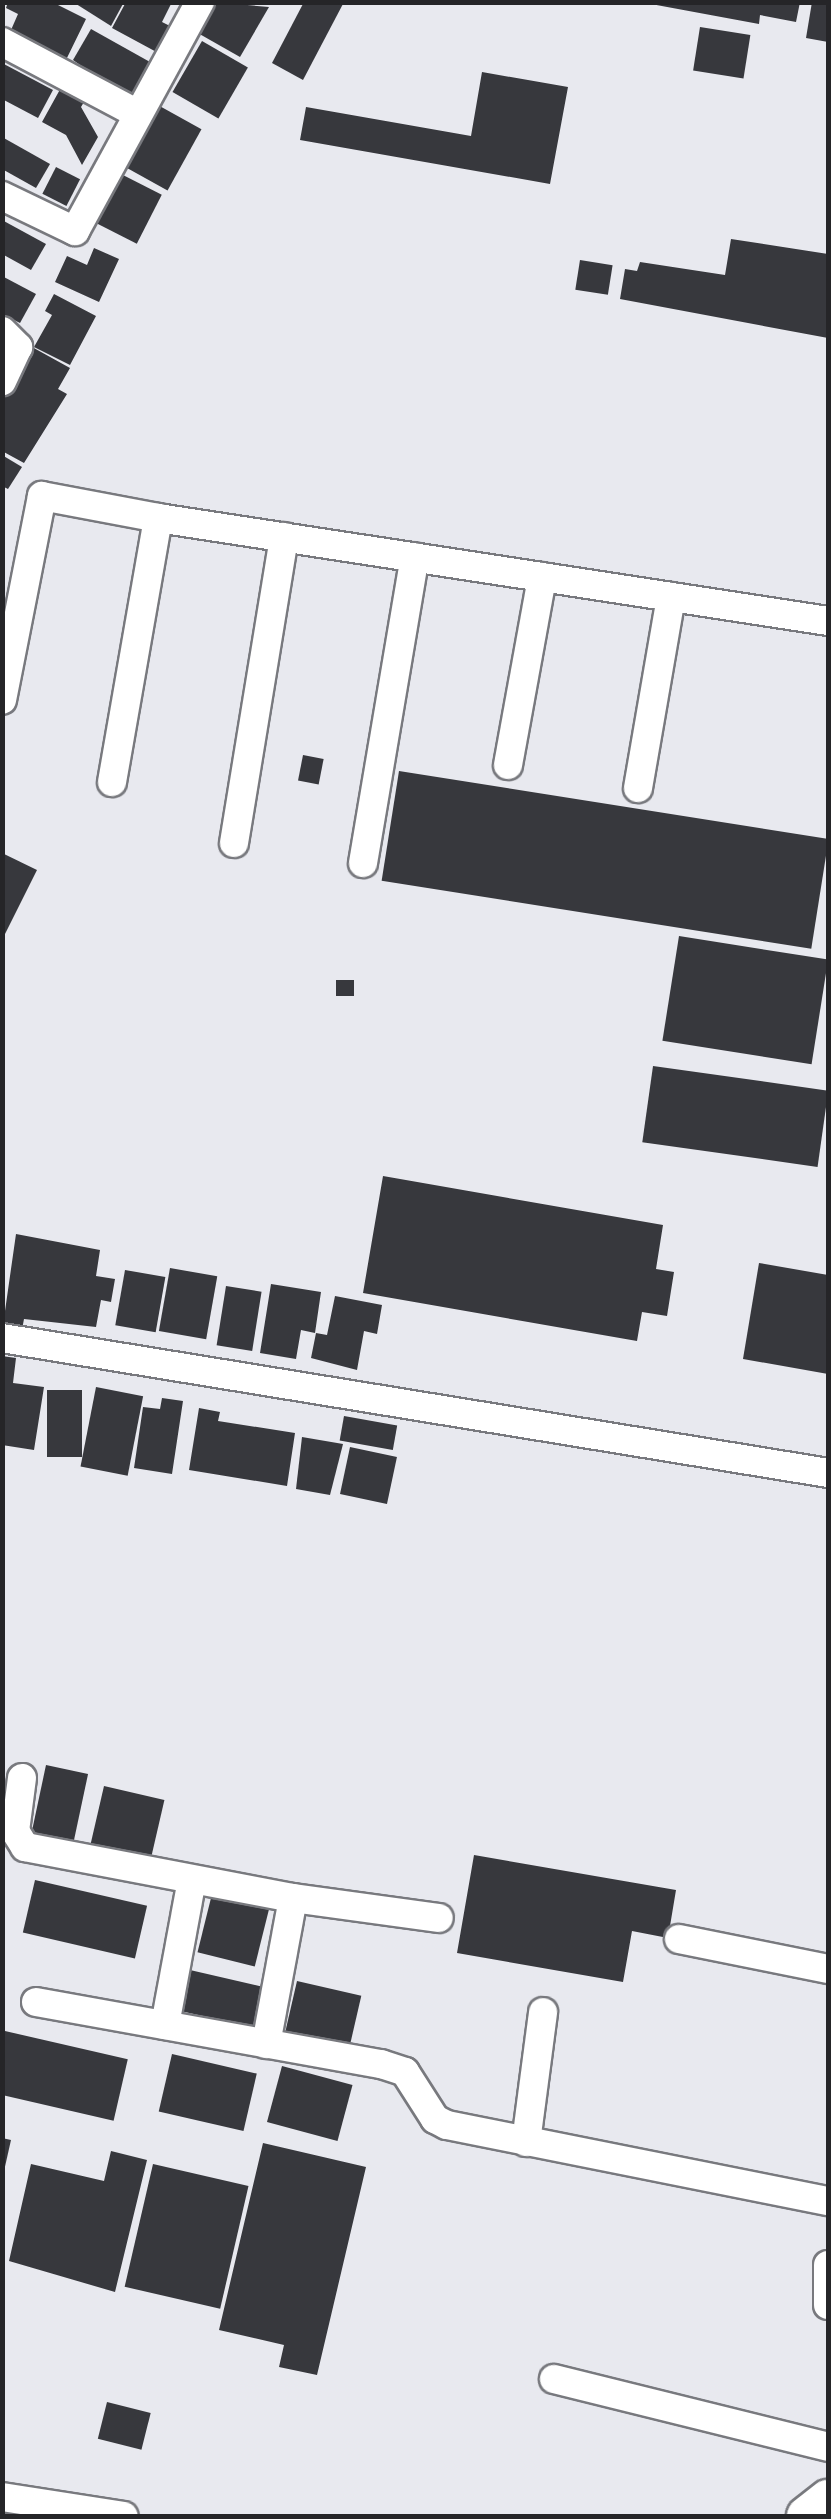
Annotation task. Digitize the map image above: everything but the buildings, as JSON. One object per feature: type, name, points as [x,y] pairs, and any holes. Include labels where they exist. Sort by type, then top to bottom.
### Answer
[{"type":"main road","points":[[806,2516],[828,2499]]},
{"type":"street","points":[[2,196],[74,231],[200,2]]},
{"type":"street","points":[[2,42],[138,114]]},
{"type":"street","points":[[2,331],[18,347],[2,382]]},
{"type":"street","points":[[2,700],[42,496],[158,518],[828,622]]},
{"type":"street","points":[[112,782],[158,518]]},
{"type":"street","points":[[234,843],[284,537]]},
{"type":"street","points":[[363,863],[416,558]]},
{"type":"street","points":[[508,765],[542,577]]},
{"type":"street","points":[[638,788],[670,597]]},
{"type":"street","points":[[2,1338],[828,1473]]},
{"type":"street","points":[[22,1778],[15,1831],[25,1847],[294,1898],[438,1918]]},
{"type":"street","points":[[165,2025],[192,1879]]},
{"type":"street","points":[[266,2044],[294,1898]]},
{"type":"street","points":[[679,1939],[828,1969]]},
{"type":"street","points":[[36,2002],[405,2072],[434,2119],[526,2142],[828,2201]]},
{"type":"street","points":[[526,2142],[543,2012]]},
{"type":"street","points":[[828,2265],[828,2306]]},
{"type":"street","points":[[554,2379],[828,2447]]},
{"type":"street","points":[[2,2498],[124,2516]]}]
